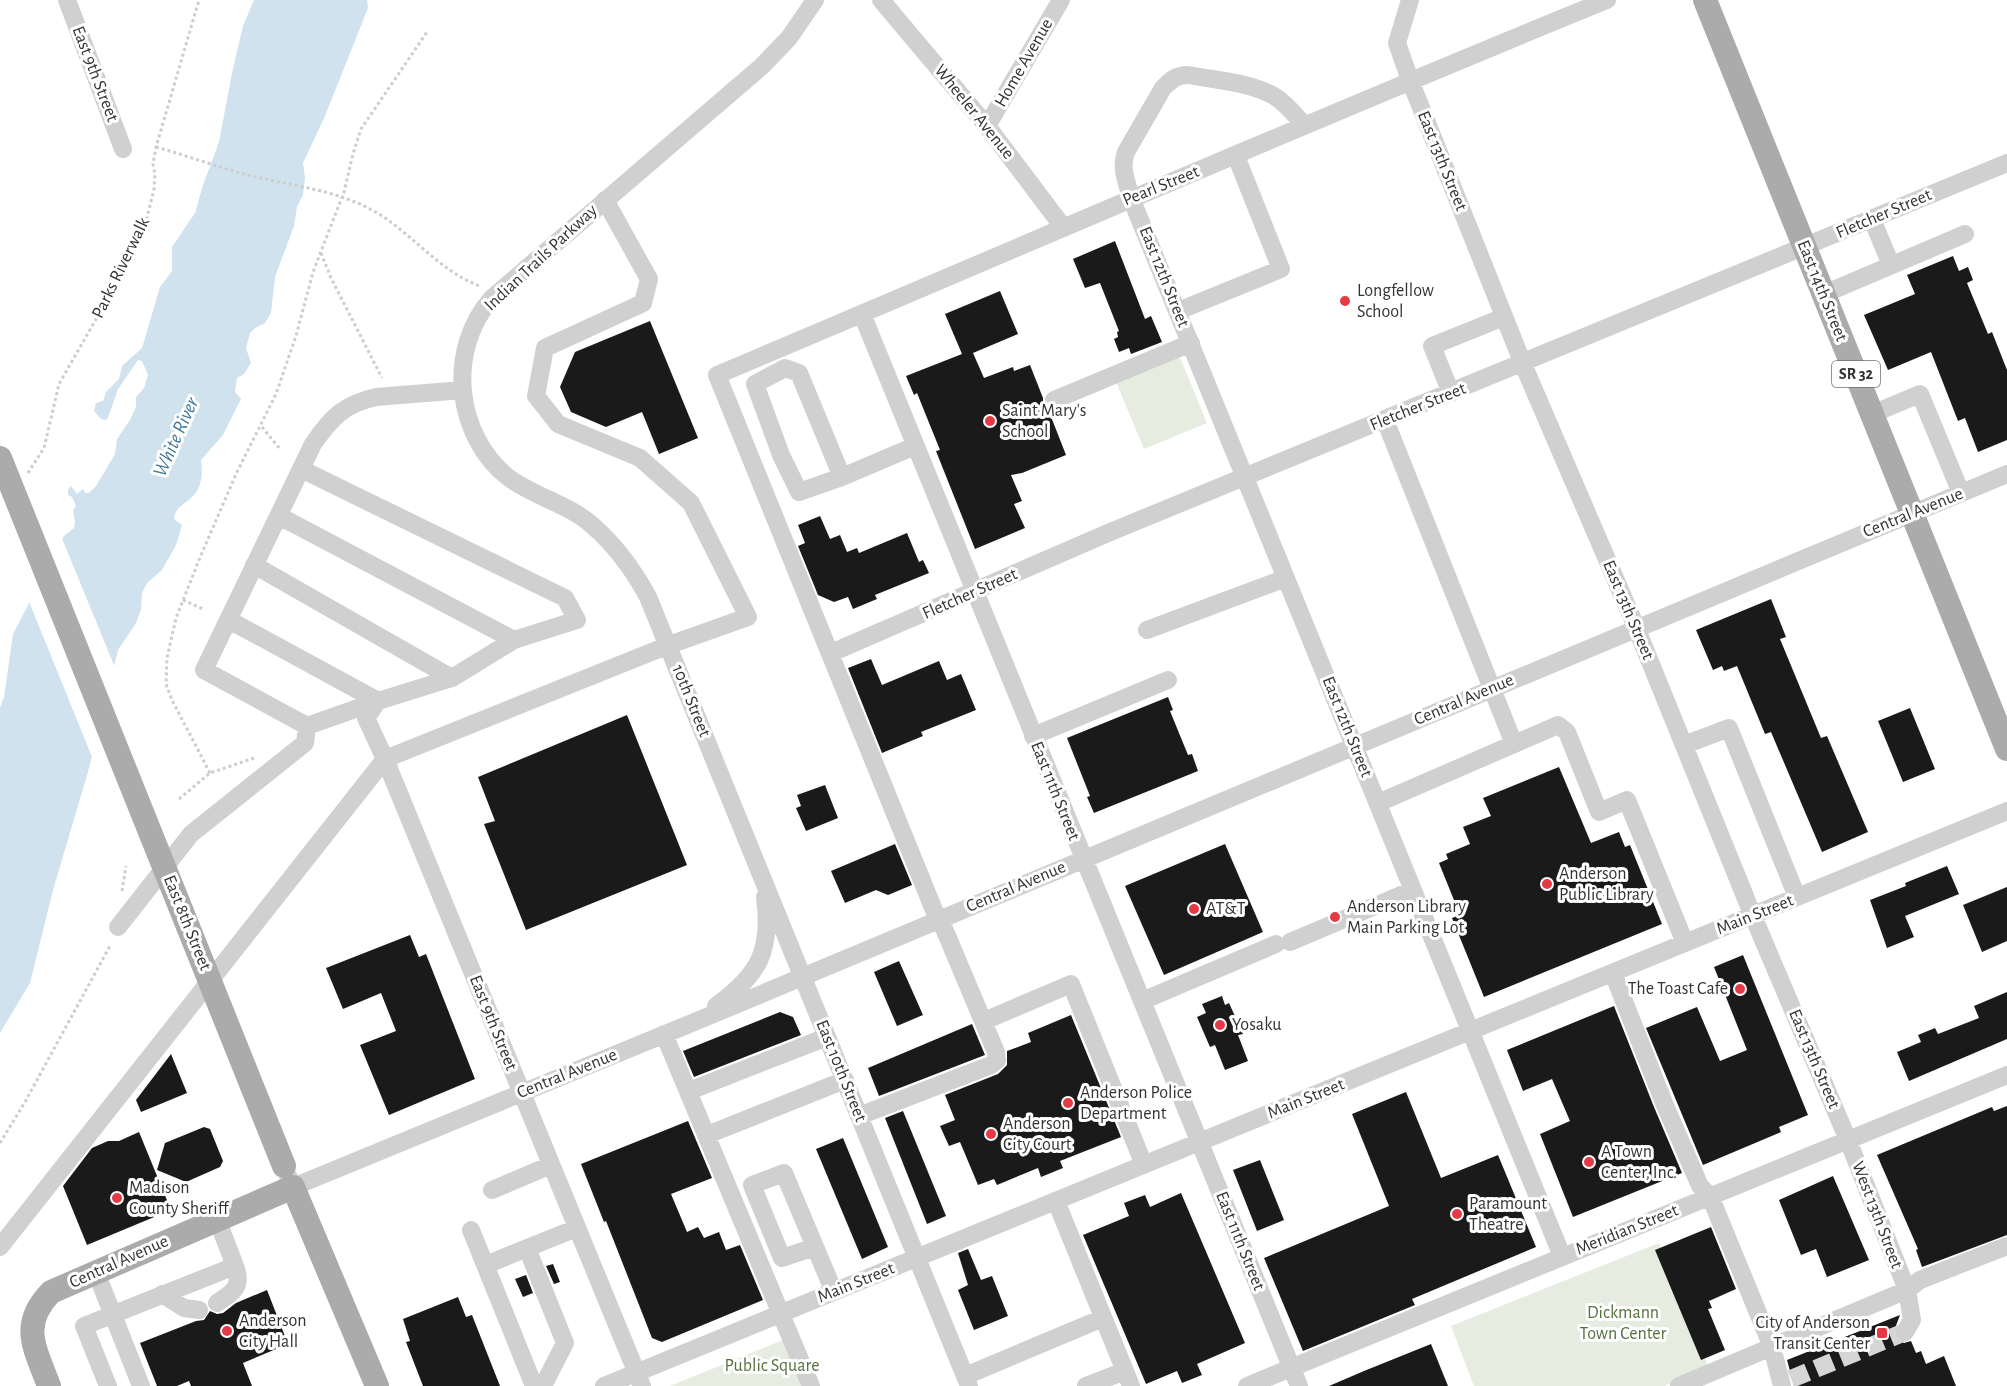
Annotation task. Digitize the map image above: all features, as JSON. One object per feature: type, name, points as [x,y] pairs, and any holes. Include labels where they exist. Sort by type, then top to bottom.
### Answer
[{"type":"main road","name":"East 14th Street","points":[[1705,0],[2007,749]]},
{"type":"main road","name":"East 8th Street","points":[[0,458],[289,1177],[377,1386]]},
{"type":"main road","name":"Central Avenue","points":[[49,1386],[34,1346],[32,1329],[40,1304],[51,1292],[217,1219],[289,1177]]},
{"type":"street","name":"Indian Trails Parkway","points":[[669,645],[648,597],[619,551],[591,524],[563,506],[523,487],[493,462],[475,435],[465,409],[463,390],[466,344],[486,304],[762,66],[789,38],[815,0]]},
{"type":"street","name":"Wheeler Avenue","points":[[881,0],[987,126],[1063,227]]},
{"type":"street","name":"Home Avenue","points":[[987,126],[1061,0]]},
{"type":"street","name":"East 13th Street","points":[[1410,0],[1397,43],[1410,80],[1523,364],[1636,627],[1753,916],[1848,1140]]},
{"type":"street","name":"Pearl Street","points":[[831,653],[717,375],[1410,80],[1607,0]]},
{"type":"street","name":"East 9th Street","points":[[70,1],[123,149]]},
{"type":"street","name":"East 12th Street","points":[[1304,125],[1289,107],[1259,89],[1179,75],[1163,88],[1122,162],[1131,198],[1562,1256]]},
{"type":"street","points":[[1178,311],[1281,269],[1236,156]]},
{"type":"street","name":"Fletcher Street","points":[[831,653],[1108,533],[2007,163]]},
{"type":"street","points":[[0,1247],[385,759],[669,645],[748,617],[691,503],[639,458],[558,424],[536,396],[545,348],[643,303],[649,279],[605,200]]},
{"type":"street","points":[[1872,219],[1891,265]]},
{"type":"street","points":[[1824,294],[1965,234]]},
{"type":"street","name":"East 11th Street","points":[[862,314],[1299,1386]]},
{"type":"street","points":[[1451,393],[1432,346],[1504,317]]},
{"type":"street","points":[[1054,400],[1191,343]]},
{"type":"street","points":[[842,477],[799,372],[785,368],[755,384],[781,455],[799,492],[842,477],[915,446]]},
{"type":"street","points":[[301,469],[565,598],[577,620],[514,640],[452,678],[307,726],[204,670],[313,444],[336,414],[363,400],[463,390]]},
{"type":"street","points":[[1872,414],[1920,394],[1961,493]]},
{"type":"street","points":[[1386,420],[1514,744]]},
{"type":"street","name":"Central Avenue","points":[[289,1177],[522,1093],[2007,474]]},
{"type":"street","points":[[279,516],[514,640]]},
{"type":"street","points":[[255,565],[452,678]]},
{"type":"street","points":[[1147,630],[1286,578]]},
{"type":"street","points":[[229,620],[378,701]]},
{"type":"street","name":"10th Street","points":[[669,645],[714,757]]},
{"type":"street","points":[[831,653],[939,920],[984,1021],[997,1060],[991,1065],[859,1116]]},
{"type":"street","points":[[1033,736],[1168,680]]},
{"type":"street","name":"East 9th Street","points":[[378,701],[366,718],[385,759],[639,1379]]},
{"type":"street","points":[[1378,803],[1558,725],[1567,732],[1599,812],[1627,800],[1685,943]]},
{"type":"street","points":[[118,927],[191,834],[305,743],[307,726]]},
{"type":"street","points":[[1684,745],[1729,728],[1797,897]]},
{"type":"street","name":"East 10th Street","points":[[714,757],[967,1381]]},
{"type":"street","name":"Main Street","points":[[603,1386],[639,1379],[781,1313],[2007,811]]},
{"type":"street","points":[[692,1023],[728,998],[747,981],[758,966],[764,952],[766,909],[763,886],[755,858]]},
{"type":"street","points":[[1142,1001],[1413,890]]},
{"type":"street","points":[[1613,973],[1664,1103],[1700,1186],[1710,1196],[1785,1383]]},
{"type":"street","points":[[984,1021],[1071,984],[1144,1166]]},
{"type":"street","points":[[664,1034],[811,1386]]},
{"type":"street","points":[[689,1092],[827,1037]]},
{"type":"street","name":"Meridian Street","points":[[1246,1386],[2007,1074]]},
{"type":"street","points":[[707,1135],[845,1080]]},
{"type":"street","name":"West 13th Street","points":[[1848,1140],[1907,1290],[1912,1320],[1905,1332]]},
{"type":"street","points":[[492,1190],[551,1165]]},
{"type":"street","points":[[815,1247],[782,1258],[752,1185],[784,1173],[834,1292]]},
{"type":"street","points":[[1056,1202],[1128,1378],[1086,1386]]},
{"type":"street","points":[[217,1219],[239,1277],[235,1291],[217,1303]]},
{"type":"street","points":[[486,1265],[577,1228]]},
{"type":"street","points":[[471,1230],[534,1386]]},
{"type":"street","points":[[1679,1386],[1907,1290],[1920,1280],[2007,1246]]},
{"type":"street","points":[[526,1248],[565,1343],[543,1386]]},
{"type":"street","points":[[108,1386],[84,1326],[235,1266]]},
{"type":"street","points":[[96,1272],[141,1386]]},
{"type":"street","points":[[162,1294],[184,1308],[199,1310]]},
{"type":"street","points":[[967,1381],[1103,1318]]},
{"type":"path","name":"Parks Riverwalk","points":[[27,474],[44,447],[59,384],[123,272],[146,222],[154,189],[153,164],[156,147],[199,0]]},
{"type":"path","points":[[210,773],[166,684],[167,658],[176,618],[236,474],[276,394],[296,336],[313,272],[342,197],[352,154],[361,129],[427,32]]},
{"type":"path","points":[[156,147],[249,175],[342,197],[379,214],[416,245],[468,281],[498,293]]},
{"type":"path","points":[[321,253],[391,396]]},
{"type":"path","points":[[262,427],[280,449]]},
{"type":"path","points":[[183,600],[205,610]]},
{"type":"path","points":[[179,799],[210,773],[262,755]]},
{"type":"path","points":[[0,1143],[111,945],[118,927],[126,866]]},
{"type":"green space","points":[[1179,355],[1207,423],[1144,449],[1116,382]]},
{"type":"green space","name":"Dickmann Town Center","points":[[1659,1243],[1709,1368],[1664,1386],[1474,1386],[1451,1326]]},
{"type":"green space","name":"Public Square","points":[[783,1340],[802,1386],[670,1386]]},
{"type":"water","name":"White River","points":[[254,0],[367,0],[368,8],[325,116],[303,163],[305,178],[303,195],[297,207],[294,226],[275,277],[271,313],[265,323],[250,333],[246,348],[251,363],[244,374],[237,378],[235,392],[241,399],[223,435],[201,460],[200,485],[175,515],[174,519],[182,525],[176,545],[162,570],[147,583],[142,593],[141,609],[136,623],[118,650],[88,772],[53,890],[30,983],[0,1033],[0,708],[4,697],[13,634],[64,536],[74,528],[73,510],[76,506],[72,497],[68,495],[68,490],[71,486],[77,494],[83,489],[85,493],[89,493],[96,486],[115,454],[117,439],[136,407],[136,397],[144,388],[148,375],[142,361],[138,360],[118,389],[108,418],[105,420],[100,418],[94,411],[96,403],[103,401],[106,392],[119,379],[122,366],[142,348],[160,287],[172,271],[172,247],[195,213],[219,142],[243,26]]},
{"type":"pier","points":[[61,536],[116,670],[94,762],[28,599]]},
{"type":"building","points":[[1115,241],[1145,319],[1151,316],[1162,342],[1131,354],[1129,348],[1119,352],[1114,339],[1118,337],[1117,332],[1119,331],[1100,283],[1085,288],[1073,259]]},
{"type":"building","points":[[1953,256],[1959,271],[1968,267],[1973,280],[1967,283],[1988,334],[1992,332],[2007,370],[2007,440],[1978,452],[1965,418],[1958,421],[1931,352],[1888,370],[1864,315],[1915,294],[1907,275]]},
{"type":"building","name":"Saint Mary's School","points":[[1000,291],[1018,334],[973,353],[984,378],[1013,367],[1014,371],[1030,365],[1043,398],[1043,404],[1048,409],[1066,455],[1022,473],[1011,475],[1022,501],[1014,504],[1025,528],[975,549],[936,451],[940,450],[917,393],[914,395],[906,376],[962,354],[945,314]]},
{"type":"building","points":[[650,321],[698,438],[659,454],[642,412],[606,427],[571,412],[560,387],[575,352]]},
{"type":"building","points":[[820,516],[830,539],[840,535],[847,552],[857,548],[859,553],[907,533],[919,562],[923,560],[929,573],[875,595],[877,599],[853,609],[848,597],[834,602],[818,595],[798,546],[805,543],[798,525]]},
{"type":"building","points":[[1771,599],[1786,637],[1780,639],[1821,738],[1827,736],[1868,832],[1822,852],[1771,732],[1765,734],[1737,666],[1724,671],[1722,666],[1713,670],[1696,630]]},
{"type":"building","points":[[871,659],[882,685],[939,661],[947,680],[961,674],[976,710],[921,732],[923,736],[882,753],[848,668]]},
{"type":"building","points":[[1168,697],[1173,710],[1170,711],[1188,755],[1192,754],[1198,771],[1094,813],[1087,797],[1090,796],[1067,738]]},
{"type":"building","points":[[1910,708],[1935,769],[1903,782],[1878,721]]},
{"type":"building","points":[[627,715],[687,865],[526,930],[484,824],[495,821],[478,777]]},
{"type":"building","name":"Anderson Public Library","points":[[1559,767],[1591,843],[1619,832],[1625,847],[1630,845],[1662,924],[1484,997],[1452,918],[1460,915],[1439,863],[1448,859],[1446,854],[1470,844],[1463,827],[1491,816],[1483,798]]},
{"type":"building","points":[[825,785],[838,818],[806,831],[796,808],[801,806],[797,795]]},
{"type":"building","points":[[895,844],[912,885],[888,895],[876,890],[845,903],[831,871]]},
{"type":"building","name":"AT&T","points":[[1225,844],[1263,932],[1164,975],[1125,886]]},
{"type":"building","points":[[1947,866],[1959,894],[1905,916],[1914,937],[1887,948],[1870,900]]},
{"type":"building","points":[[2007,887],[2007,941],[1982,952],[1963,905]]},
{"type":"building","points":[[410,935],[419,957],[426,954],[475,1079],[389,1115],[360,1045],[396,1031],[381,993],[343,1009],[326,968]]},
{"type":"building","points":[[1743,955],[1808,1115],[1779,1127],[1781,1132],[1703,1165],[1646,1028],[1697,1007],[1720,1061],[1747,1050],[1714,967]]},
{"type":"building","points":[[899,961],[923,1015],[897,1026],[874,972]]},
{"type":"building","points":[[2007,992],[2007,1039],[1909,1081],[1897,1052],[1921,1042],[1918,1035],[1935,1028],[1938,1034],[1979,1018],[1974,1006]]},
{"type":"building","name":"Yosaku","points":[[1222,996],[1225,1005],[1229,1003],[1243,1034],[1238,1035],[1248,1061],[1225,1070],[1215,1045],[1210,1047],[1197,1017],[1206,1013],[1202,1004]]},
{"type":"building","points":[[1614,1006],[1682,1173],[1573,1217],[1540,1134],[1570,1121],[1552,1079],[1523,1091],[1507,1050]]},
{"type":"building","points":[[780,1012],[793,1017],[801,1035],[694,1077],[683,1051]]},
{"type":"building","points":[[1071,1015],[1121,1137],[1060,1161],[1063,1168],[1041,1177],[1038,1168],[997,1185],[994,1179],[978,1185],[960,1142],[949,1146],[940,1126],[955,1120],[945,1095],[998,1074],[1007,1065],[1007,1051],[1031,1042],[1028,1033]]},
{"type":"building","points":[[972,1024],[985,1055],[879,1096],[868,1068]]},
{"type":"building","points":[[171,1054],[187,1093],[141,1112],[136,1100]]},
{"type":"building","points":[[1406,1092],[1441,1178],[1498,1155],[1536,1247],[1412,1299],[1415,1305],[1303,1351],[1264,1258],[1389,1206],[1352,1114]]},
{"type":"building","points":[[2007,1106],[2007,1235],[1922,1267],[1916,1250],[1918,1249],[1877,1155],[1992,1107],[1994,1111]]},
{"type":"building","points":[[903,1111],[946,1216],[927,1224],[885,1118]]},
{"type":"building","points":[[688,1121],[712,1178],[671,1194],[687,1232],[698,1227],[704,1238],[719,1232],[726,1250],[740,1245],[763,1300],[662,1342],[652,1338],[581,1164]]},
{"type":"building","points":[[204,1127],[210,1129],[223,1161],[220,1167],[186,1182],[157,1170],[165,1143]]},
{"type":"building","name":"Madison County Sheriff","points":[[139,1132],[171,1210],[87,1245],[63,1186],[92,1148],[108,1141],[119,1141]]},
{"type":"building","points":[[843,1138],[888,1247],[862,1259],[816,1149]]},
{"type":"building","points":[[1260,1160],[1284,1220],[1257,1231],[1233,1170]]},
{"type":"building","points":[[1833,1176],[1869,1260],[1827,1277],[1816,1249],[1801,1255],[1779,1200]]},
{"type":"building","points":[[1181,1193],[1245,1343],[1197,1364],[1202,1375],[1182,1383],[1177,1371],[1146,1384],[1083,1235],[1129,1216],[1124,1203],[1145,1195],[1150,1207]]},
{"type":"building","points":[[1711,1227],[1736,1289],[1709,1301],[1712,1308],[1708,1309],[1725,1350],[1701,1360],[1655,1250]]},
{"type":"building","points":[[968,1249],[981,1280],[992,1276],[1008,1316],[974,1330],[958,1290],[968,1285],[958,1253]]},
{"type":"building","points":[[553,1264],[560,1282],[554,1284],[546,1266]]},
{"type":"building","points":[[526,1275],[533,1293],[523,1297],[515,1279]]},
{"type":"building","name":"Anderson City Hall","points":[[267,1290],[288,1344],[243,1363],[252,1386],[191,1386],[189,1381],[177,1386],[157,1386],[140,1343],[204,1320],[210,1311],[217,1314],[223,1313],[236,1303]]},
{"type":"building","points":[[458,1297],[466,1317],[472,1315],[500,1386],[423,1386],[406,1342],[410,1341],[403,1319]]},
{"type":"building","name":"City of Anderson Transit Center","points":[[1900,1315],[1894,1331],[1896,1338],[1904,1343],[1911,1341],[1916,1353],[1921,1351],[1926,1364],[1944,1356],[1956,1386],[1794,1386],[1787,1360]]},
{"type":"building","points":[[1431,1344],[1448,1386],[1329,1386],[1364,1371]]},
{"type":"tunnel","points":[[1791,1379],[1905,1332]]},
{"type":"place","name":"Longfellow School","points":[[1345,301]]},
{"type":"place","name":"Saint Mary's School","points":[[990,421]]},
{"type":"place","name":"Anderson Public Library","points":[[1547,884]]},
{"type":"place","name":"AT&T","points":[[1194,909]]},
{"type":"place","name":"Anderson Library Main Parking Lot","points":[[1335,917]]},
{"type":"place","name":"The Toast Cafe","points":[[1740,989]]},
{"type":"place","name":"Yosaku","points":[[1220,1025]]},
{"type":"place","name":"Anderson Police Department","points":[[1068,1103]]},
{"type":"place","name":"Anderson City Court","points":[[991,1134]]},
{"type":"place","name":"A Town Center, Inc.","points":[[1589,1162]]},
{"type":"place","name":"Madison County Sheriff","points":[[117,1198]]},
{"type":"place","name":"Paramount Theatre","points":[[1457,1214]]},
{"type":"place","name":"Anderson City Hall","points":[[227,1331]]},
{"type":"place","name":"City of Anderson Transit Center","points":[[1882,1333]]}]
